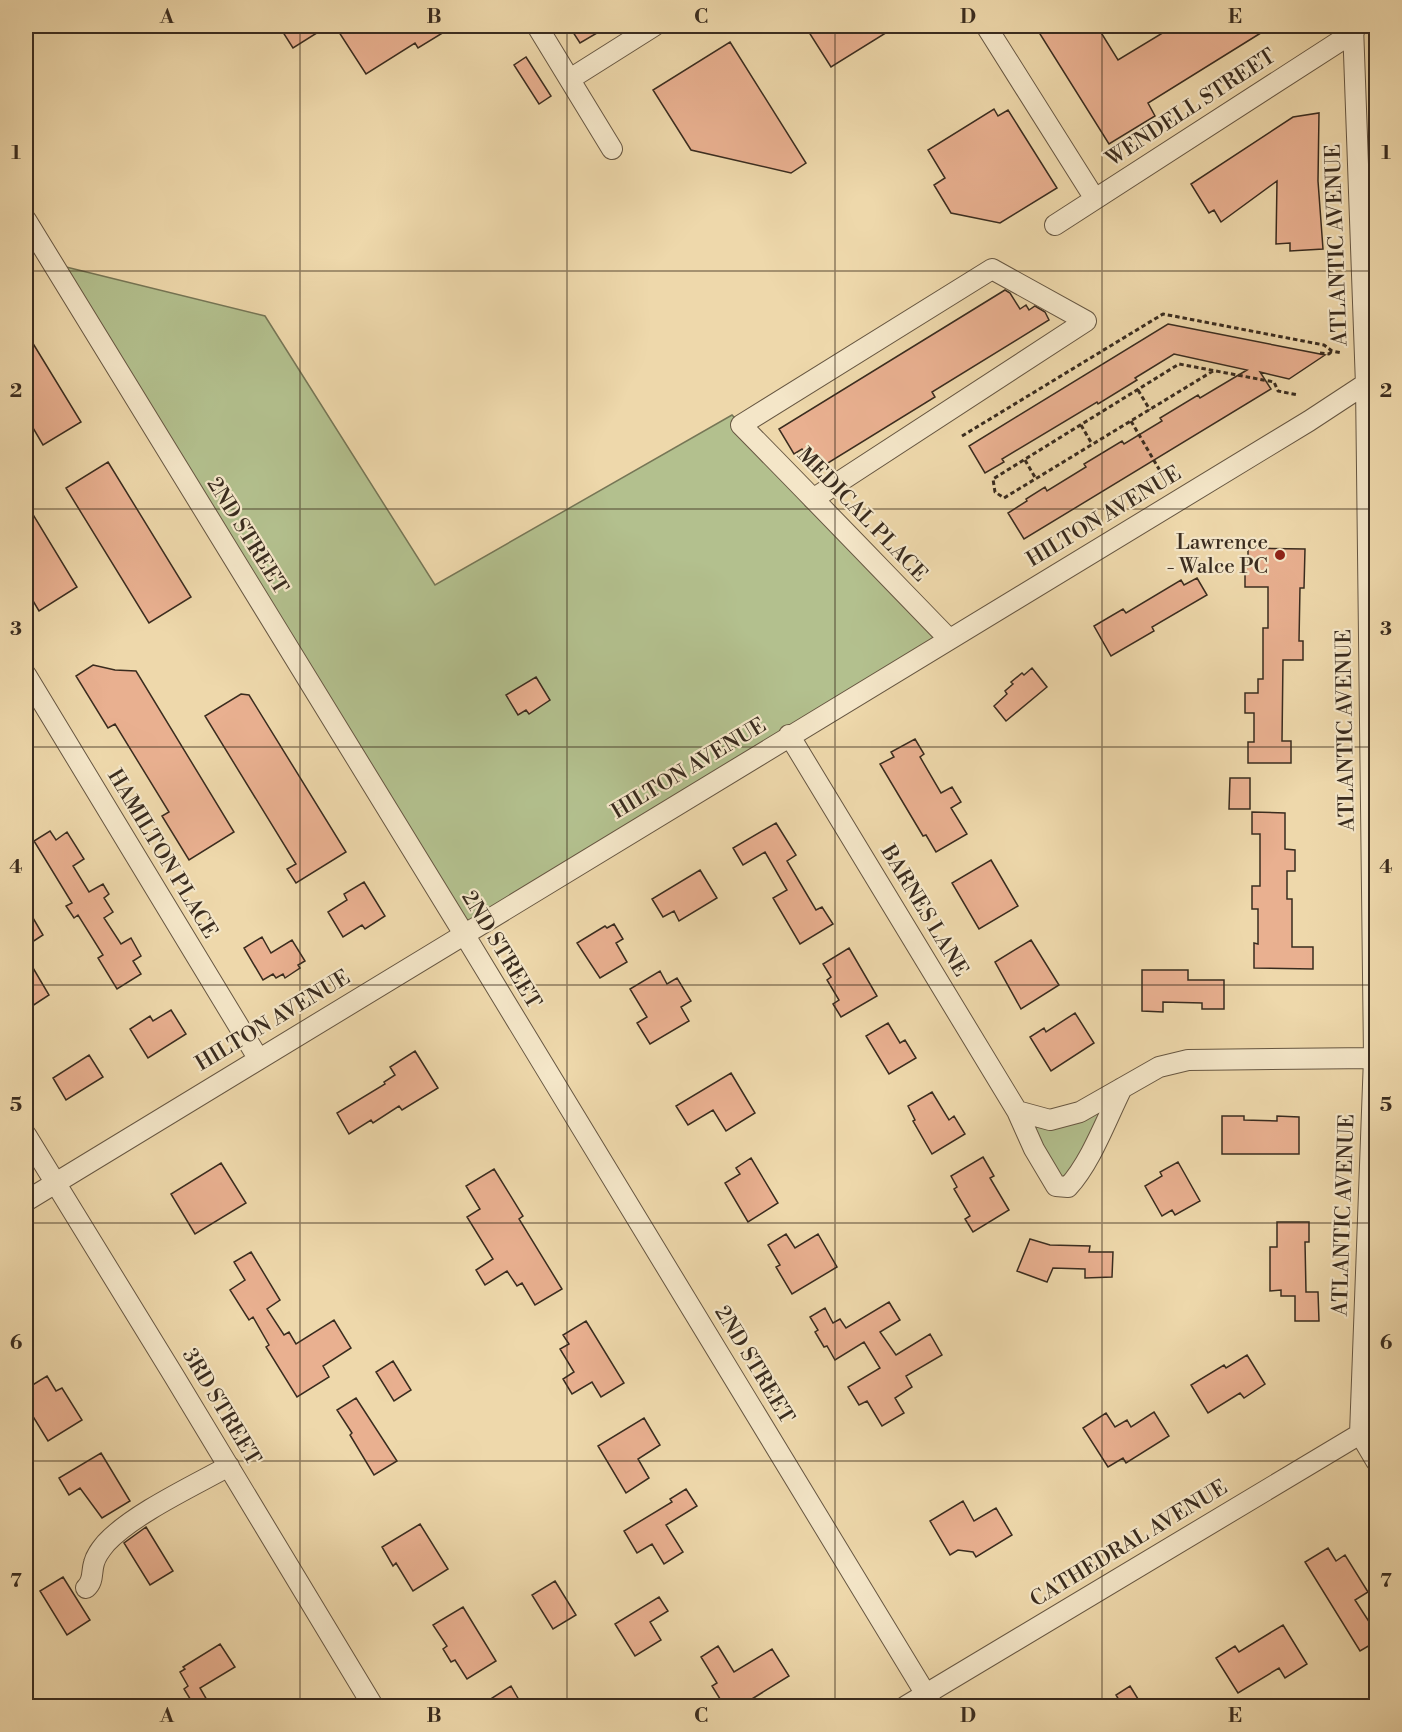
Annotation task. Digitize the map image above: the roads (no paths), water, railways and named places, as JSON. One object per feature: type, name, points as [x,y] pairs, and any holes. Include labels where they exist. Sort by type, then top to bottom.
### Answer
[{"type":"street","points":[[537,26],[612,149]]},
{"type":"street","points":[[570,79],[654,26]]},
{"type":"street","points":[[986,26],[1095,199]]},
{"type":"street","name":"WENDELL STREET","points":[[1055,225],[1354,29]]},
{"type":"street","name":"ATLANTIC AVENUE","points":[[1354,29],[1361,253],[1371,381],[1375,990],[1360,1434]]},
{"type":"street","name":"2ND STREET","points":[[26,220],[930,1700]]},
{"type":"street","points":[[1361,253],[1377,269]]},
{"type":"street","name":"MEDICAL PLACE","points":[[813,499],[1086,321],[992,269],[741,425],[949,639]]},
{"type":"street","name":"HILTON AVENUE","points":[[26,1201],[1371,381]]},
{"type":"street","name":"HAMILTON PLACE","points":[[26,675],[258,1058]]},
{"type":"street","name":"BARNES LANE","points":[[789,735],[1017,1111],[1056,1186],[1068,1187],[1076,1179],[1122,1088]]},
{"type":"street","points":[[1017,1111],[1050,1120],[1080,1113],[1159,1067],[1188,1059],[1374,1058]]},
{"type":"street","name":"3RD STREET","points":[[26,1135],[373,1707]]},
{"type":"street","name":"CATHEDRAL AVENUE","points":[[906,1707],[930,1700],[1377,1422]]},
{"type":"street","points":[[1360,1434],[1377,1461]]},
{"type":"street","points":[[86,1588],[91,1583],[94,1563],[100,1550],[109,1540],[128,1524],[228,1466]]},
{"type":"place","name":"Lawrence - Walce PC","points":[[1280,555]]}]
